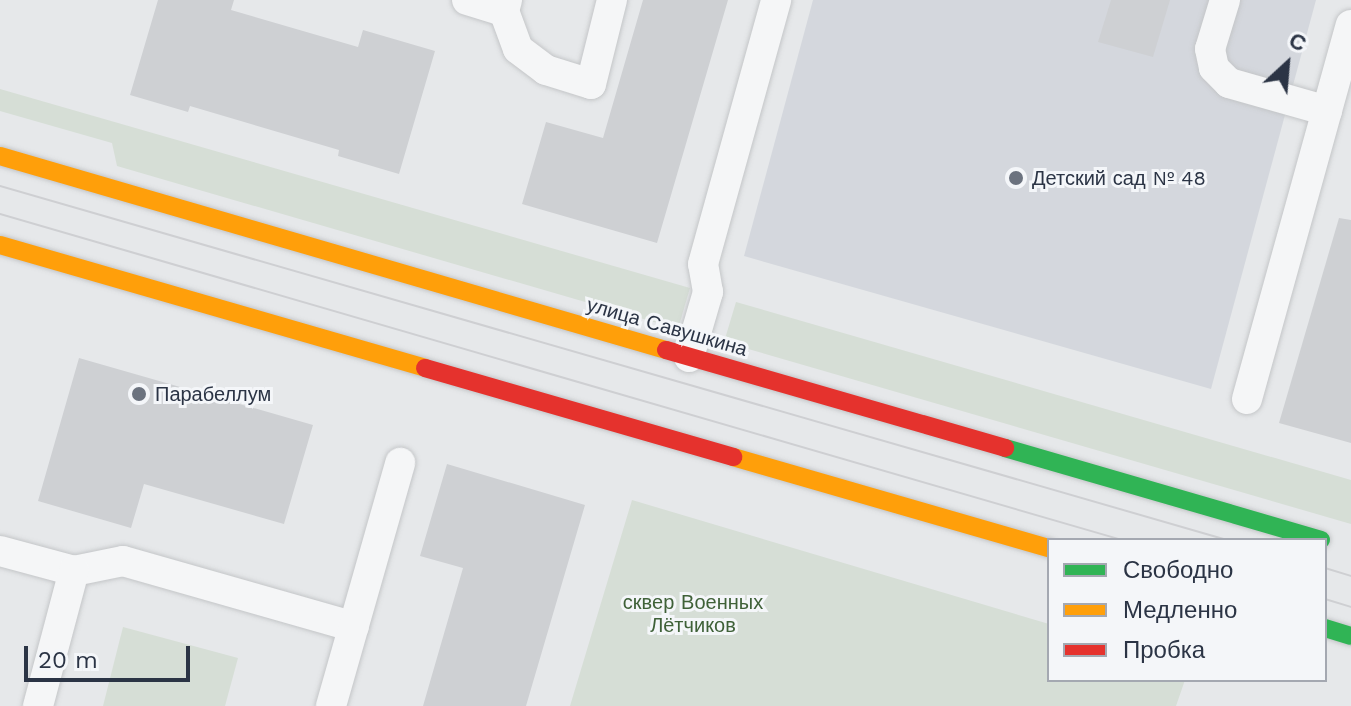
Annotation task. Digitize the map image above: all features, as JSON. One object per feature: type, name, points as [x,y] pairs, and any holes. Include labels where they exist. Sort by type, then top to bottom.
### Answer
[{"type":"main road","name":"улица Савушкина","points":[[0,156],[1314,538]]},
{"type":"main road","points":[[0,245],[1047,547]]},
{"type":"main road","points":[[1327,629],[1351,636]]},
{"type":"lane","points":[[467,0],[506,5],[518,49],[546,70],[591,84],[612,0]]},
{"type":"lane","points":[[689,357],[708,292],[703,264],[776,0]]},
{"type":"lane","points":[[1225,0],[1210,49],[1214,68],[1229,83],[1327,111]]},
{"type":"lane","points":[[1247,399],[1351,25]]},
{"type":"lane","points":[[331,706],[400,463]]},
{"type":"lane","points":[[0,551],[74,571],[123,561],[354,627]]},
{"type":"lane","points":[[38,706],[74,571]]},
{"type":"shaded area","name":"Детский сад № 48","points":[[813,0],[1316,0],[1211,389],[744,256]]},
{"type":"green space","points":[[0,89],[690,288],[678,329],[117,166],[112,143],[0,111]]},
{"type":"green space","points":[[736,302],[1351,480],[1351,524],[724,342]]},
{"type":"green space","name":"сквер Военных Лётчиков","points":[[632,500],[1047,623],[1047,682],[1184,682],[1176,706],[570,706]]},
{"type":"green space","points":[[123,627],[238,658],[225,706],[103,706]]},
{"type":"building","points":[[158,0],[234,0],[231,10],[358,47],[363,30],[435,51],[399,174],[338,156],[339,150],[190,106],[188,112],[130,95]]},
{"type":"building","points":[[643,0],[728,0],[657,243],[522,204],[546,122],[603,138]]},
{"type":"building","points":[[1111,0],[1170,0],[1153,57],[1098,42]]},
{"type":"building","points":[[1339,218],[1351,220],[1351,443],[1279,423]]},
{"type":"building","points":[[79,358],[313,425],[284,524],[144,484],[131,528],[38,501]]},
{"type":"building","points":[[447,464],[585,505],[526,706],[423,706],[463,568],[420,556]]},
{"type":"tram line","points":[[0,186],[1220,538]]},
{"type":"tram line","points":[[0,214],[1115,538]]},
{"type":"tram line","points":[[1327,569],[1351,576]]},
{"type":"tram line","points":[[1327,600],[1351,607]]},
{"type":"traffic: fast","points":[[1005,448],[1314,538]]},
{"type":"traffic: fast","points":[[1327,629],[1351,636]]},
{"type":"traffic: slow","points":[[0,156],[666,350]]},
{"type":"traffic: slow","points":[[0,245],[425,368]]},
{"type":"traffic: slow","points":[[733,457],[1047,547]]},
{"type":"traffic: jam","points":[[666,350],[1005,448]]},
{"type":"traffic: jam","points":[[425,368],[733,457]]},
{"type":"place","name":"Детский сад № 48","points":[[1016,178]]},
{"type":"place","name":"Парабеллум","points":[[139,394]]}]
